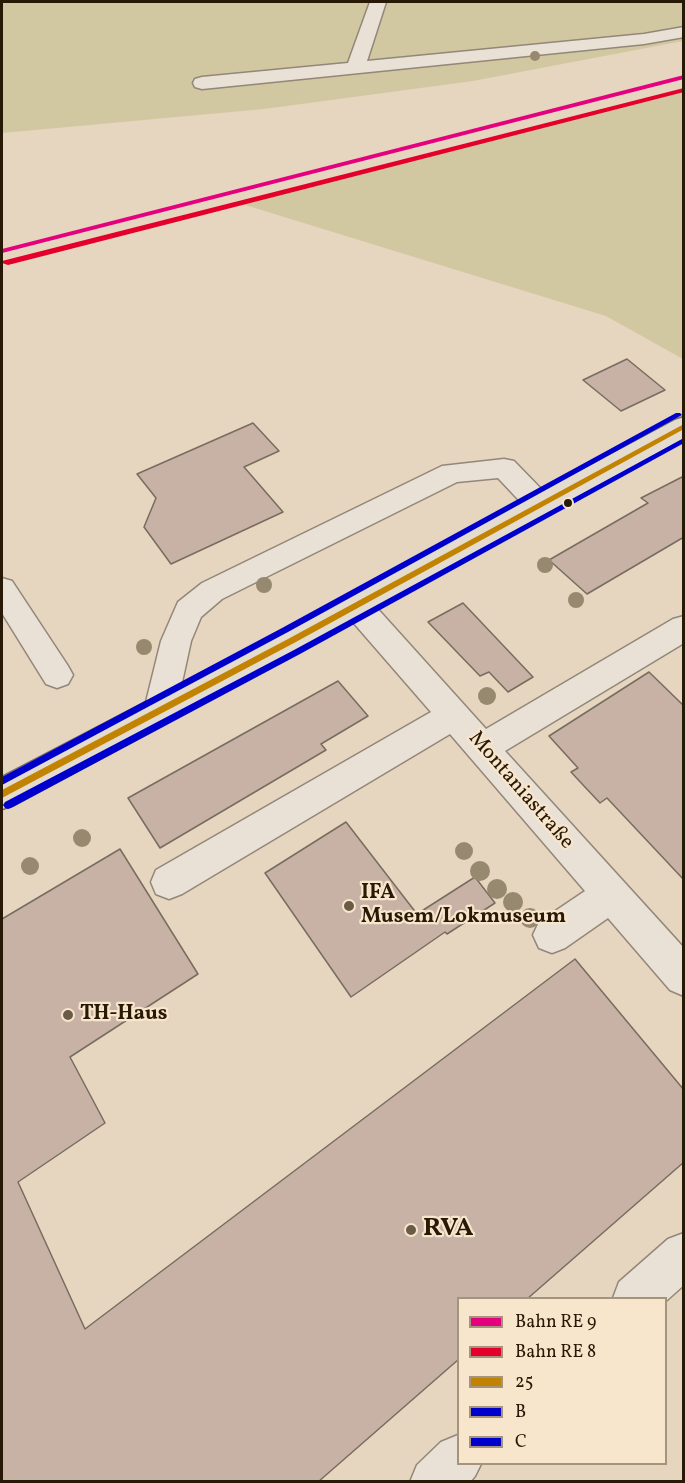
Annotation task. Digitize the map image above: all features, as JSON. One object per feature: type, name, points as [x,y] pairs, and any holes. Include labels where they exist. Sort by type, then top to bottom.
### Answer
[{"type":"main road","points":[[2,794],[684,426]]},
{"type":"street","points":[[356,66],[378,2]]},
{"type":"street","points":[[202,83],[644,39],[684,32]]},
{"type":"street","points":[[160,710],[176,641],[189,610],[212,591],[453,473],[504,468],[539,504]]},
{"type":"street","points":[[2,589],[57,675]]},
{"type":"street","name":"Montaniastraße","points":[[356,605],[684,977]]},
{"type":"street","points":[[483,747],[684,628]]},
{"type":"street","points":[[169,882],[454,715]]},
{"type":"street","points":[[552,935],[611,894]]},
{"type":"street","points":[[637,1297],[684,1255]]},
{"type":"street","points":[[434,1482],[457,1461]]},
{"type":"shaded area","points":[[2,2],[683,2],[683,41],[473,81],[264,109],[2,133]]},
{"type":"shaded area","points":[[683,88],[683,359],[606,316],[242,204]]},
{"type":"building","points":[[627,359],[665,390],[621,411],[583,380]]},
{"type":"building","points":[[253,423],[279,451],[244,467],[283,512],[171,564],[144,527],[156,498],[137,474]]},
{"type":"building","points":[[684,476],[684,537],[587,594],[549,560],[648,503],[641,498]]},
{"type":"building","points":[[463,603],[533,677],[508,692],[489,672],[480,676],[428,622]]},
{"type":"building","points":[[649,672],[684,706],[684,880],[607,798],[600,803],[584,786],[571,772],[578,768],[549,736]]},
{"type":"building","points":[[338,681],[368,716],[321,744],[326,750],[160,848],[128,798]]},
{"type":"building","name":"IFA Musem/Lokmuseum","points":[[346,822],[417,914],[475,877],[495,903],[447,934],[445,932],[351,997],[265,873]]},
{"type":"building","name":"RVA","points":[[120,849],[198,974],[70,1057],[105,1123],[18,1182],[85,1329],[575,959],[684,1090],[684,1162],[529,1297],[457,1297],[457,1361],[318,1482],[2,1482],[2,919]]},
{"type":"transit line","points":[[2,251],[684,77]]},
{"type":"transit line","points":[[5,263],[684,90]]},
{"type":"transit line","name":"C","points":[[2,781],[285,630],[678,415]]},
{"type":"transit line","name":"25","points":[[2,794],[291,641],[684,426]]},
{"type":"transit line","name":"B","points":[[8,805],[297,652],[684,440]]},
{"type":"place","name":"IFA Musem/Lokmuseum","points":[[349,906]]},
{"type":"place","name":"TH-Haus","points":[[68,1015]]},
{"type":"place","name":"RVA","points":[[411,1230]]}]
